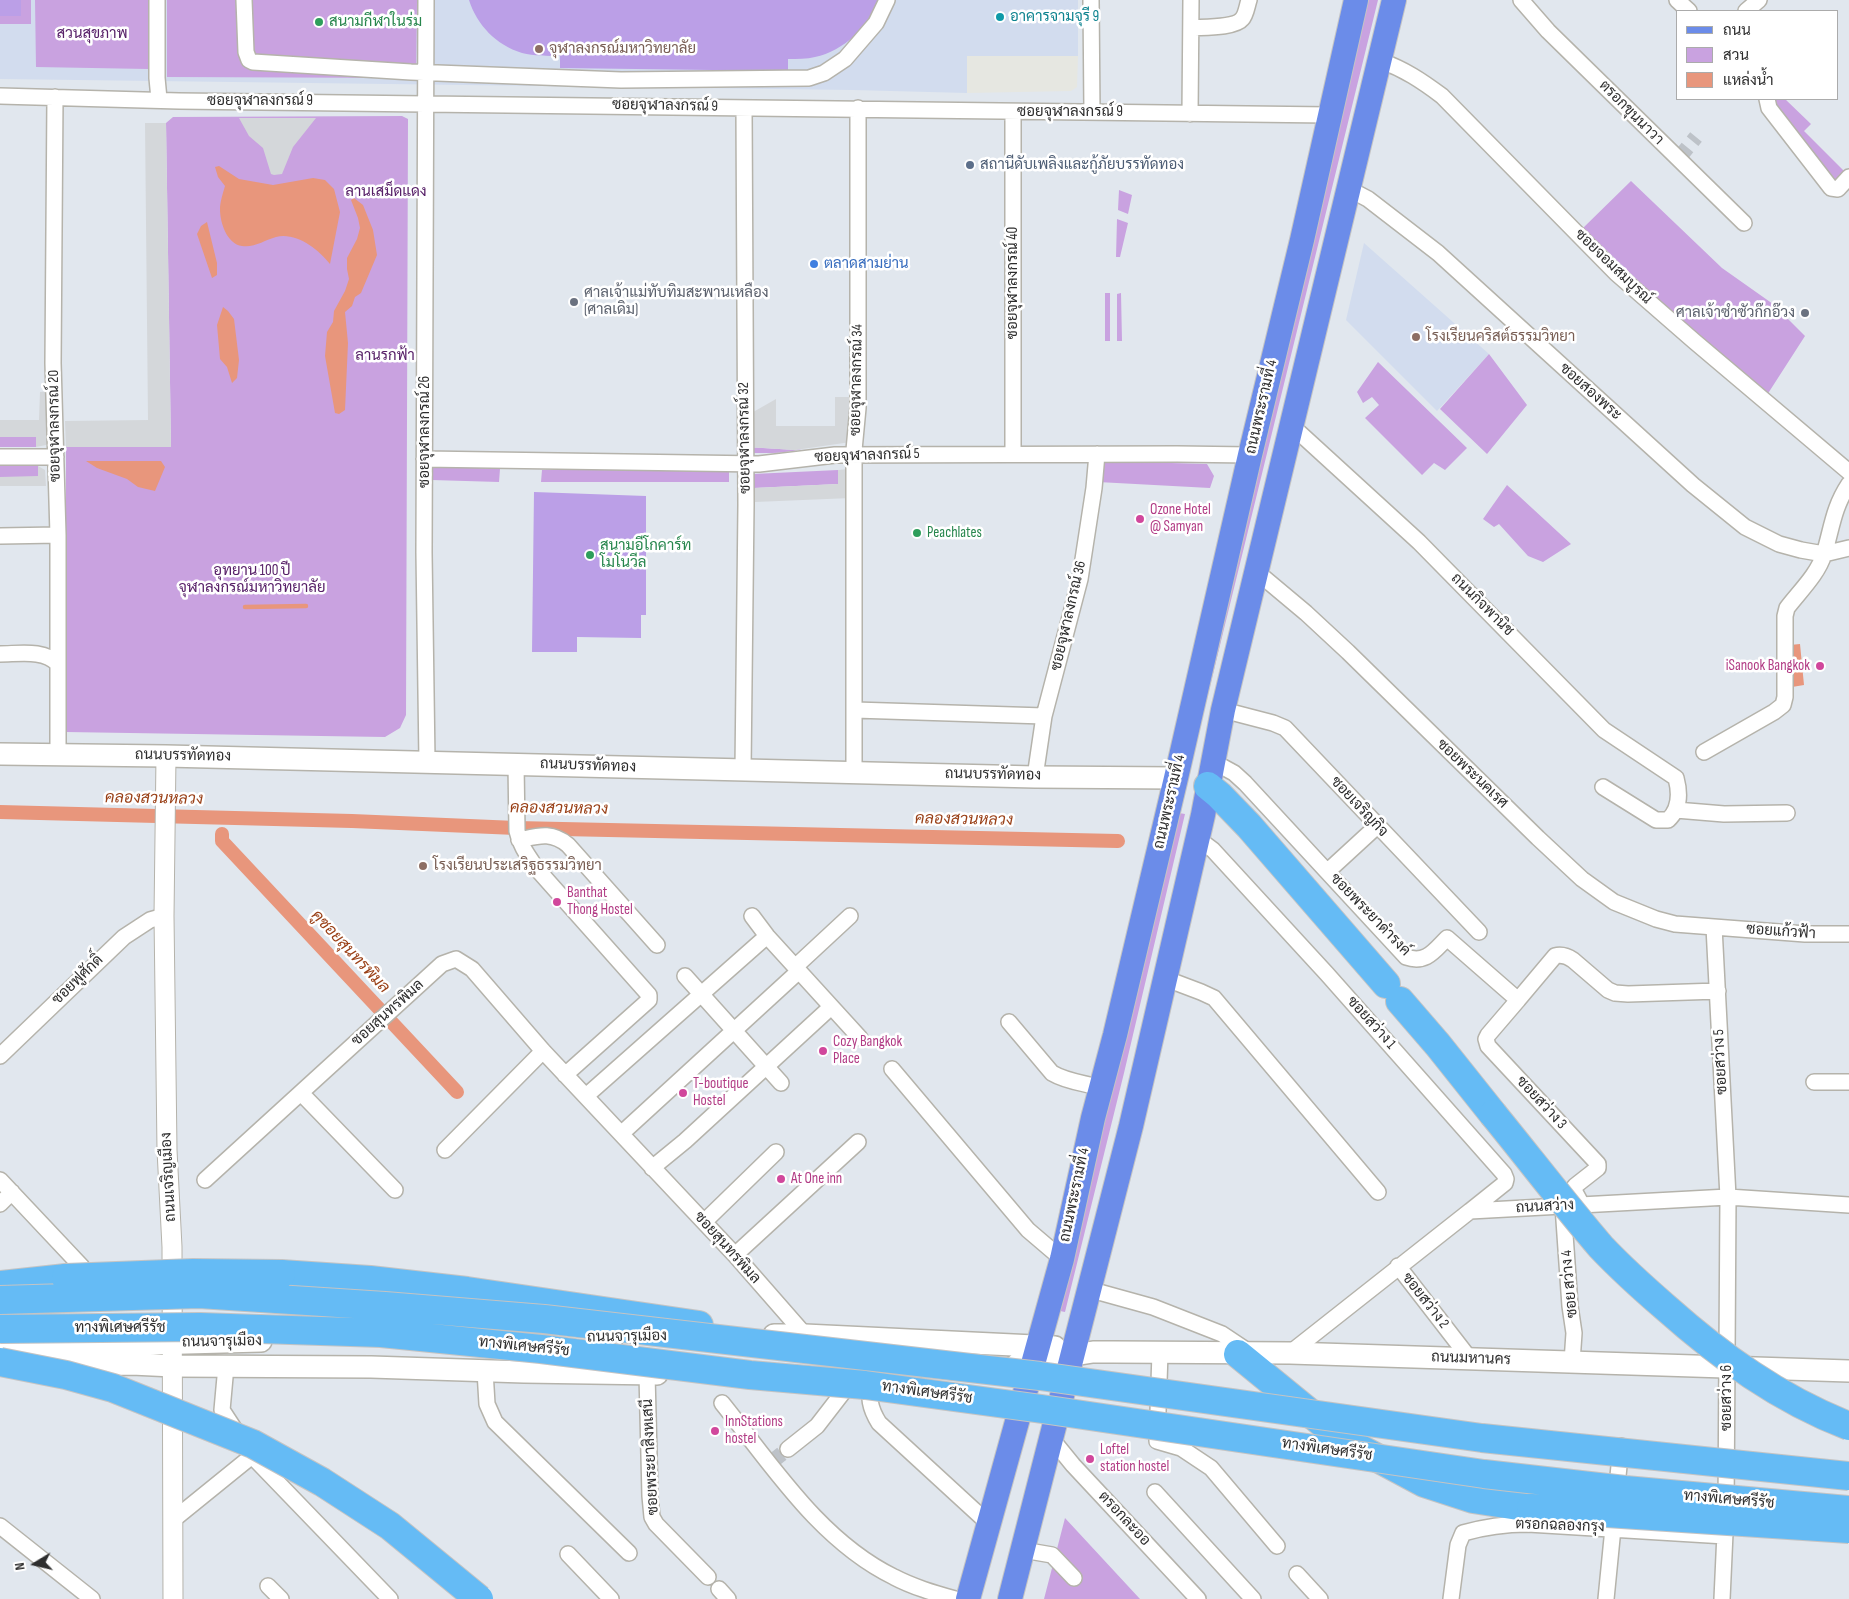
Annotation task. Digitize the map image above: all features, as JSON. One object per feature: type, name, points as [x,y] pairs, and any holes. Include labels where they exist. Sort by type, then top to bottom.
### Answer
[{"type":"highway","points":[[1210,774],[1219,795],[1249,826],[1438,1045],[1602,1248],[1638,1284],[1718,1353],[1766,1386],[1849,1426]]},
{"type":"highway","points":[[0,1285],[129,1274],[281,1274],[370,1280],[467,1291],[765,1335]]},
{"type":"highway","name":"ทางพิเศษศรีรัช","points":[[0,1300],[199,1294],[544,1319],[1040,1376],[1482,1438],[1849,1476]]},
{"type":"highway","name":"ทางพิเศษศรีรัช","points":[[0,1329],[200,1327],[382,1333],[542,1349],[750,1375],[865,1385],[1042,1408],[1484,1474],[1625,1490],[1849,1510]]},
{"type":"highway","points":[[1244,1353],[1342,1439],[1424,1483],[1473,1499],[1531,1508],[1849,1529]]},
{"type":"highway","points":[[0,1362],[66,1375],[113,1388],[253,1444],[322,1482],[390,1526],[479,1599]]},
{"type":"highway","points":[[1060,1401],[1342,1439]]},
{"type":"main road","name":"ถนนพระรามที่ 4","points":[[968,1599],[1062,1258],[1302,240],[1356,0]]},
{"type":"main road","points":[[1010,1599],[1060,1401],[1079,1352],[1088,1289],[1130,1126],[1197,838],[1223,710],[1394,0]]},
{"type":"main road","name":"ถนนบรรทัดทอง","points":[[0,754],[166,756],[1035,777],[1176,778]]},
{"type":"main road","points":[[1176,778],[1210,774]]},
{"type":"main road","name":"ถนนจารุเมือง","points":[[0,1348],[173,1343],[805,1335],[1035,1354],[1079,1352]]},
{"type":"main road","name":"ถนนมหานคร","points":[[1079,1352],[1290,1354],[1849,1371]]},
{"type":"main road","name":"ถนนจารุเมือง","points":[[0,1366],[126,1364],[371,1367],[647,1374],[864,1372],[988,1369],[1035,1354]]},
{"type":"street","points":[[157,0],[157,81],[159,99]]},
{"type":"street","points":[[244,0],[246,52],[249,60],[253,62],[621,80],[809,78],[824,73],[844,59],[876,23],[886,0]]},
{"type":"street","name":"ซอยจุฬาลงกรณ์ 26","points":[[426,0],[424,459],[427,762]]},
{"type":"street","points":[[1091,0],[1092,112]]},
{"type":"street","points":[[1190,114],[1191,0]]},
{"type":"street","points":[[1191,28],[1238,22],[1245,14],[1249,0]]},
{"type":"street","name":"ตรอกขุนนาวา","points":[[1521,0],[1548,30],[1744,223]]},
{"type":"street","points":[[1677,0],[1688,10]]},
{"type":"street","points":[[1747,10],[1759,0]]},
{"type":"street","name":"ซอยจอมสมบูรณ์","points":[[1380,61],[1399,67],[1418,77],[1442,96],[1616,273],[1694,342],[1849,472]]},
{"type":"street","name":"ซอยจุฬาลงกรณ์ 9","points":[[0,96],[744,108],[858,108],[1013,112],[1330,115]]},
{"type":"street","name":"ซอยจุฬาลงกรณ์ 20","points":[[54,97],[53,304],[58,535],[58,754]]},
{"type":"street","points":[[1767,100],[1770,108],[1831,188],[1838,189],[1849,177]]},
{"type":"street","name":"ซอยจุฬาลงกรณ์ 32","points":[[743,769],[746,506],[744,108]]},
{"type":"street","name":"ซอยจุฬาลงกรณ์ 34","points":[[854,772],[854,455],[858,408],[858,108]]},
{"type":"street","name":"ซอยจุฬาลงกรณ์ 40","points":[[1013,112],[1013,454]]},
{"type":"street","name":"ซอยสองพระ","points":[[1349,189],[1368,199],[1438,253],[1693,485],[1745,527],[1779,544],[1824,554],[1849,548]]},
{"type":"street","name":"ถนนกิจพานิช","points":[[1292,426],[1419,542],[1604,730],[1676,778],[1678,798],[1676,810]]},
{"type":"street","name":"ซอยจุฬาลงกรณ์ 5","points":[[424,459],[745,464],[780,463],[810,457],[835,455],[905,453],[1250,455]]},
{"type":"street","name":"ซอยจุฬาลงกรณ์ 36","points":[[1035,777],[1044,716],[1080,578],[1094,488],[1097,454]]},
{"type":"street","points":[[0,457],[56,457]]},
{"type":"street","points":[[1704,752],[1783,706],[1785,697],[1785,616],[1787,608],[1819,565],[1824,554],[1837,506],[1849,484]]},
{"type":"street","points":[[0,536],[58,535]]},
{"type":"street","name":"ซอยพระนคเรศ","points":[[1257,572],[1348,652],[1531,832],[1582,879],[1614,902],[1656,919],[1674,924],[1714,926]]},
{"type":"street","points":[[0,654],[44,654],[52,657],[58,664]]},
{"type":"street","points":[[855,710],[1044,716]]},
{"type":"street","name":"ซอยเจริญกิจ","points":[[1223,710],[1273,723],[1284,728],[1479,932]]},
{"type":"street","name":"ถนนเจริญเมือง","points":[[166,756],[164,916],[167,1150],[172,1260],[173,1343],[172,1599]]},
{"type":"street","points":[[516,764],[518,836],[537,869],[645,989],[649,1000],[565,1075]]},
{"type":"street","name":"ซอยพระยาดำรงค์","points":[[1210,774],[1234,773],[1245,783],[1406,957],[1414,960],[1422,959],[1430,955],[1447,938],[1518,1000]]},
{"type":"street","points":[[1603,788],[1656,820],[1668,820],[1676,810],[1724,814],[1787,813]]},
{"type":"street","points":[[1328,871],[1377,826]]},
{"type":"street","points":[[518,836],[552,835],[560,838],[657,945]]},
{"type":"street","name":"ซอยสว่าง 1","points":[[1197,838],[1213,850],[1327,974],[1504,1174],[1506,1178],[1505,1183],[1470,1211]]},
{"type":"street","name":"ซอยฟูศักดิ์","points":[[0,1056],[124,937],[150,920],[164,916]]},
{"type":"street","points":[[752,916],[767,936],[860,1038]]},
{"type":"street","points":[[621,1134],[733,1031],[850,916]]},
{"type":"street","name":"ซอยแก้วฟ้า","points":[[1714,926],[1805,934],[1849,934]]},
{"type":"street","name":"ซอยสว่าง 5","points":[[1714,926],[1728,1197]]},
{"type":"street","points":[[586,1096],[767,936]]},
{"type":"street","points":[[1518,1000],[1555,956],[1560,955],[1568,956],[1608,990],[1615,993],[1718,991]]},
{"type":"street","name":"ซอยสุนทรพิมล","points":[[205,1180],[442,964],[456,959],[472,969],[543,1051],[735,1255],[805,1335]]},
{"type":"street","points":[[685,976],[781,1084]]},
{"type":"street","points":[[1164,978],[1214,998],[1378,1192]]},
{"type":"street","name":"ซอยสว่าง 3","points":[[1518,1000],[1486,1038],[1488,1046],[1598,1164],[1598,1168],[1575,1186],[1575,1192],[1582,1205]]},
{"type":"street","points":[[652,1168],[831,1007]]},
{"type":"street","points":[[1009,1022],[1052,1073],[1060,1078],[1101,1088]]},
{"type":"street","points":[[446,1150],[543,1051]]},
{"type":"street","points":[[892,1069],[1028,1230],[1062,1258]]},
{"type":"street","points":[[1814,1082],[1849,1082]]},
{"type":"street","points":[[301,1093],[395,1190]]},
{"type":"street","points":[[735,1255],[858,1142]]},
{"type":"street","points":[[704,1222],[776,1152]]},
{"type":"street","points":[[0,1180],[82,1267]]},
{"type":"street","points":[[0,1204],[12,1192]]},
{"type":"street","name":"ถนนสว่าง","points":[[1470,1211],[1728,1197],[1849,1206]]},
{"type":"street","name":"ซอยสว่าง 6","points":[[1722,1599],[1725,1536],[1728,1197]]},
{"type":"street","name":"ซอย สว่าง 4","points":[[1563,1206],[1569,1300],[1574,1333],[1572,1362]]},
{"type":"street","points":[[1290,1354],[1398,1266],[1470,1211]]},
{"type":"street","points":[[0,1277],[82,1267],[172,1260]]},
{"type":"street","name":"ซอยสว่าง 2","points":[[1398,1266],[1470,1359]]},
{"type":"street","points":[[1088,1289],[1153,1307],[1222,1334],[1244,1353]]},
{"type":"street","points":[[1160,1352],[1157,1441],[1181,1448],[1211,1468],[1277,1546]]},
{"type":"street","points":[[226,1366],[222,1410],[252,1456],[390,1599]]},
{"type":"street","points":[[485,1371],[487,1404],[495,1422],[628,1553]]},
{"type":"street","points":[[788,1449],[817,1426],[864,1372]]},
{"type":"street","points":[[864,1372],[872,1412],[879,1423],[988,1523]]},
{"type":"street","name":"ซอยพระยาสิงหเสนี","points":[[647,1374],[652,1517],[656,1524],[708,1578]]},
{"type":"street","points":[[722,1402],[791,1490],[830,1532],[862,1558],[895,1578],[922,1590],[955,1599]]},
{"type":"street","name":"ตรอกละออ","points":[[1051,1438],[1073,1465],[1198,1599]]},
{"type":"street","points":[[1606,1599],[1621,1446]]},
{"type":"street","points":[[173,1520],[252,1456]]},
{"type":"street","points":[[1155,1492],[1253,1599]]},
{"type":"street","name":"ตรอกฉลองกรุง","points":[[1451,1599],[1458,1545],[1463,1533],[1508,1524],[1613,1528],[1725,1536]]},
{"type":"street","points":[[0,1526],[92,1599]]},
{"type":"street","points":[[1023,1550],[1052,1555],[1074,1578]]},
{"type":"street","points":[[568,1554],[611,1599]]},
{"type":"street","points":[[1297,1574],[1320,1599]]},
{"type":"street","points":[[268,1586],[281,1599]]},
{"type":"shaded area","name":"จุฬาลงกรณ์มหาวิทยาลัย","points":[[0,0],[1078,0],[1078,56],[967,56],[967,93],[0,79]]},
{"type":"shaded area","points":[[0,0],[21,0],[21,16],[0,16]]},
{"type":"shaded area","points":[[469,0],[880,0],[862,28],[845,43],[826,54],[805,59],[788,59],[788,71],[560,68],[560,56],[522,53],[504,45],[482,26]]},
{"type":"shaded area","points":[[967,56],[1078,56],[1077,87],[1071,91],[967,93]]},
{"type":"shaded area","points":[[239,118],[316,118],[293,147],[282,174],[274,175],[271,174],[263,148],[249,136]]},
{"type":"shaded area","points":[[145,123],[166,123],[171,447],[66,447],[65,421],[148,420]]},
{"type":"shaded area","name":"โรงเรียนคริสต์ธรรมวิทยา","points":[[1364,243],[1489,354],[1437,411],[1346,320]]},
{"type":"shaded area","points":[[49,391],[49,441],[46,445],[36,447],[36,437],[0,437],[0,420],[39,420],[40,392]]},
{"type":"shaded area","points":[[835,397],[856,397],[851,442],[795,450],[747,447],[748,415],[776,399],[776,426],[835,426]]},
{"type":"shaded area","points":[[38,466],[45,470],[46,486],[0,486],[0,477],[38,476]]},
{"type":"shaded area","points":[[849,469],[851,498],[755,502],[754,488],[838,484],[838,470]]},
{"type":"shaded area","name":"สนามอีโกคาร์ท โมโนวีล","points":[[534,492],[646,496],[646,615],[641,615],[641,638],[577,637],[577,652],[532,652]]},
{"type":"green space","points":[[0,0],[31,0],[31,24],[0,24]]},
{"type":"green space","name":"สวนสุขภาพ","points":[[35,0],[149,0],[148,69],[36,67]]},
{"type":"green space","points":[[167,0],[417,0],[416,78],[167,77]]},
{"type":"green space","points":[[1368,0],[1378,0],[1198,735]]},
{"type":"green space","points":[[1772,100],[1786,100],[1811,124],[1804,131],[1846,173],[1835,184],[1773,104]]},
{"type":"green space","name":"อุทยาน 100 ปี จุฬาลงกรณ์มหาวิทยาลัย","points":[[402,116],[408,119],[406,715],[400,728],[385,737],[66,732],[66,447],[171,447],[166,123],[173,117]]},
{"type":"green space","points":[[1631,181],[1722,268],[1773,304],[1805,336],[1767,395],[1668,309],[1583,228]]},
{"type":"green space","points":[[1119,190],[1132,195],[1128,214],[1118,210]]},
{"type":"green space","points":[[1117,219],[1128,223],[1120,257],[1116,257]]},
{"type":"green space","points":[[1105,293],[1110,293],[1110,341],[1105,341]]},
{"type":"green space","points":[[1121,293],[1122,341],[1117,341],[1117,294]]},
{"type":"green space","points":[[1489,354],[1527,405],[1487,454],[1440,409]]},
{"type":"green space","points":[[1378,362],[1467,448],[1445,470],[1434,463],[1422,475],[1365,418],[1379,405],[1372,397],[1363,403],[1357,392]]},
{"type":"green space","points":[[0,437],[36,437],[36,447],[0,447]]},
{"type":"green space","points":[[747,447],[795,450],[805,448],[798,450],[783,452],[746,453]]},
{"type":"green space","points":[[1100,461],[1207,464],[1214,476],[1210,488],[1098,482]]},
{"type":"green space","points":[[0,466],[38,466],[38,477],[0,477]]},
{"type":"green space","points":[[432,466],[500,469],[499,482],[432,480]]},
{"type":"green space","points":[[729,469],[729,482],[541,482],[542,470]]},
{"type":"green space","points":[[838,470],[838,484],[754,488],[753,474]]},
{"type":"green space","points":[[1507,485],[1571,544],[1543,562],[1528,556],[1499,524],[1494,527],[1483,519]]},
{"type":"green space","points":[[1179,813],[1185,814],[1124,1073],[1065,1312],[1060,1311],[1113,1082]]},
{"type":"green space","points":[[1065,1518],[1140,1599],[1044,1599]]},
{"type":"water","points":[[219,166],[239,179],[273,185],[313,178],[325,180],[334,189],[340,212],[330,264],[306,243],[291,237],[276,237],[255,245],[246,246],[232,241],[225,232],[220,215],[220,206],[225,186],[218,177],[215,167]]},
{"type":"water","points":[[354,198],[363,205],[373,230],[377,255],[361,293],[355,297],[352,306],[345,312],[348,343],[345,410],[339,414],[335,413],[325,356],[327,332],[333,322],[334,311],[349,279],[347,258],[357,239],[360,228],[351,200]]},
{"type":"water","points":[[207,222],[217,263],[217,275],[212,278],[197,234],[201,226]]},
{"type":"water","points":[[223,307],[234,319],[239,360],[237,378],[232,383],[227,367],[220,359],[217,325]]},
{"type":"water","points":[[86,461],[161,461],[165,467],[155,491],[138,487],[127,479],[97,468]]},
{"type":"water","points":[[1800,644],[1804,685],[1792,687],[1790,645]]},
{"type":"waterway","points":[[245,607],[306,606]]},
{"type":"waterway","name":"คลองสวนหลวง","points":[[0,812],[352,821],[516,828],[1118,841]]},
{"type":"waterway","name":"คูซอยสุนทรพิมล","points":[[222,834],[222,841],[457,1092]]},
{"type":"tunnel","points":[[1678,159],[1696,137]]},
{"type":"tunnel","points":[[770,1463],[788,1449]]},
{"type":"place","name":"อาคารจามจุรี 9","points":[[1000,17]]},
{"type":"place","name":"สนามกีฬาในร่ม","points":[[319,22]]},
{"type":"place","name":"จุฬาลงกรณ์มหาวิทยาลัย","points":[[539,49]]},
{"type":"place","name":"สถานีดับเพลิงและกู้ภัยบรรทัดทอง","points":[[970,165]]},
{"type":"place","name":"ตลาดสามย่าน","points":[[814,264]]},
{"type":"place","name":"ศาลเจ้าแม่ทับทิมสะพานเหลือง (ศาลเดิม)","points":[[574,302]]},
{"type":"place","name":"ศาลเจ้าซำซัวก๊กอ๊วง","points":[[1805,313]]},
{"type":"place","name":"โรงเรียนคริสต์ธรรมวิทยา","points":[[1416,337]]},
{"type":"place","name":"Ozone Hotel @ Samyan","points":[[1140,519]]},
{"type":"place","name":"Peachlates","points":[[917,533]]},
{"type":"place","name":"สนามอีโกคาร์ท โมโนวีล","points":[[590,555]]},
{"type":"place","name":"iSanook Bangkok","points":[[1820,666]]},
{"type":"place","name":"โรงเรียนประเสริฐธรรมวิทยา","points":[[423,866]]},
{"type":"place","name":"Banthat Thong Hostel","points":[[557,902]]},
{"type":"place","name":"Cozy Bangkok Place","points":[[823,1051]]},
{"type":"place","name":"T-boutique Hostel","points":[[683,1093]]},
{"type":"place","name":"At One inn","points":[[781,1179]]},
{"type":"place","name":"InnStations hostel","points":[[715,1431]]},
{"type":"place","name":"Loftel station hostel","points":[[1090,1459]]},
{"type":"park label","name":"ลานเสม็ดแดง","points":[[386,192]]},
{"type":"park label","name":"ลานรกฟ้า","points":[[385,356]]}]
